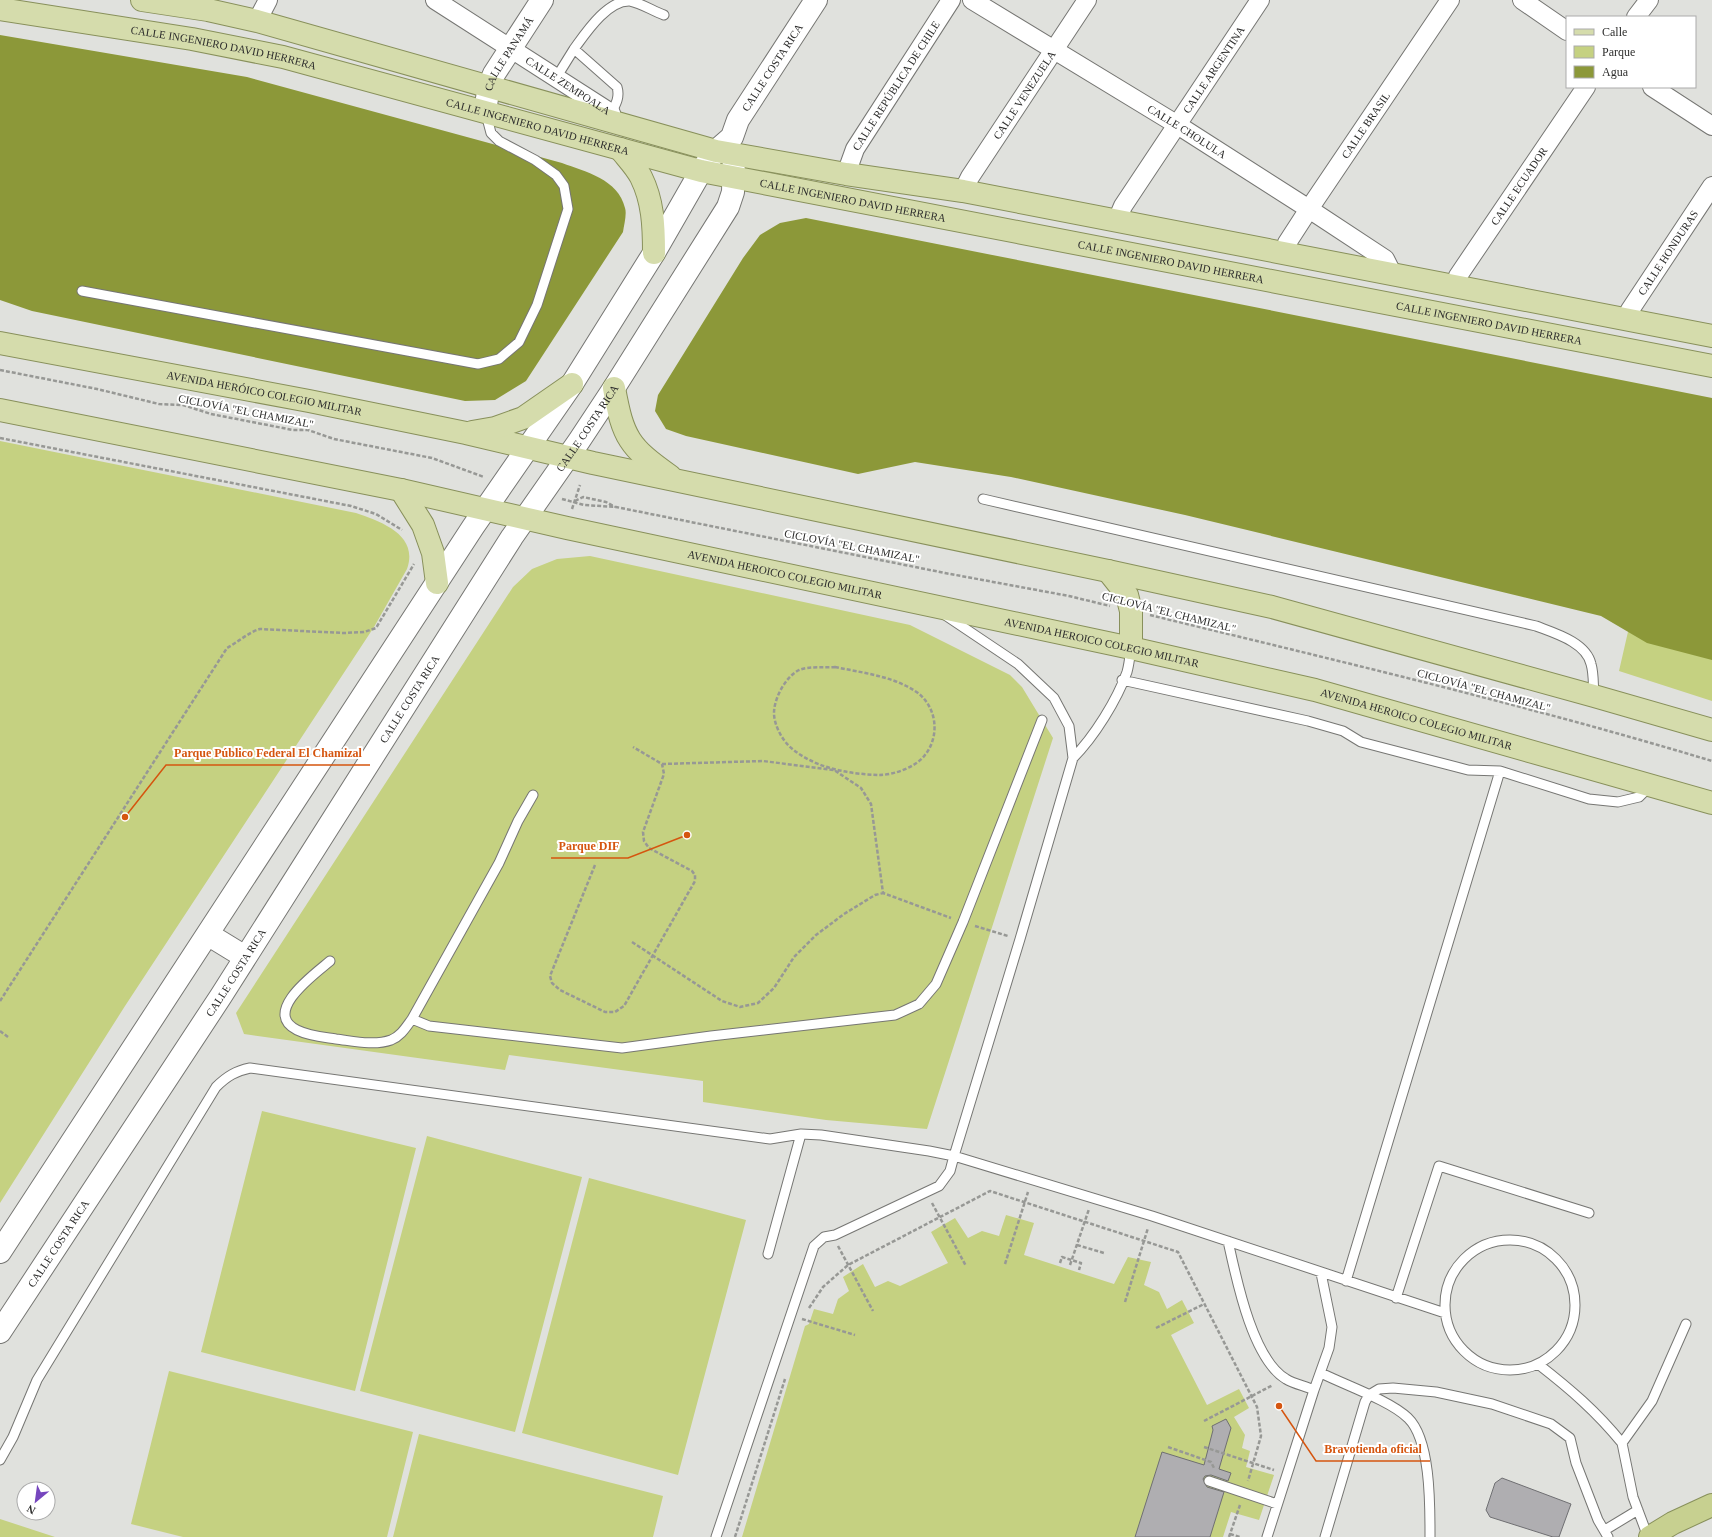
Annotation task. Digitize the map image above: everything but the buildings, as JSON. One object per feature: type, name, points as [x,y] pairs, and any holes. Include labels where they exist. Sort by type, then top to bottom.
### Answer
[{"type":"highway","points":[[1649,1537],[1673,1523],[1712,1505]]},
{"type":"main road","name":"CALLE INGENIERO DAVID HERRERA","points":[[142,0],[208,10],[257,21],[489,86],[612,118],[727,147],[846,174],[963,192],[1117,220],[1712,336]]},
{"type":"main road","name":"CALLE PANAMÁ","points":[[485,111],[489,86],[510,48],[542,0]]},
{"type":"main road","name":"CALLE COSTA RICA","points":[[0,1252],[437,583],[527,448],[572,384],[654,253],[701,172],[727,147],[738,120],[816,0]]},
{"type":"main road","name":"CALLE INGENIERO DAVID HERRERA","points":[[0,9],[192,38],[276,55],[485,111],[701,172],[1712,366]]},
{"type":"main road","name":"CALLE COSTA RICA","points":[[0,1332],[246,957],[525,517],[568,458],[614,388],[728,207],[733,192],[734,178],[727,147]]},
{"type":"main road","points":[[620,149],[640,175],[650,202],[654,224],[654,253]]},
{"type":"main road","name":"AVENIDA HERÓICO COLEGIO MILITAR","points":[[0,343],[309,401],[527,448]]},
{"type":"main road","points":[[466,434],[495,428],[523,418],[572,384]]},
{"type":"main road","points":[[614,388],[620,420],[634,448],[650,463],[676,481]]},
{"type":"main road","points":[[0,410],[401,490],[486,509]]},
{"type":"main road","points":[[527,448],[568,458],[1108,571],[1272,607],[1712,730]]},
{"type":"main road","points":[[401,490],[423,525],[433,553],[437,583]]},
{"type":"main road","name":"AVENIDA HEROICO COLEGIO MILITAR","points":[[486,509],[1131,648],[1315,690],[1651,785],[1712,804]]},
{"type":"main road","points":[[1108,571],[1127,595],[1131,611],[1131,648]]},
{"type":"main road","points":[[208,935],[246,957]]},
{"type":"street","points":[[257,21],[268,0]]},
{"type":"street","name":"CALLE ZEMPOALA","points":[[435,0],[556,78],[612,118]]},
{"type":"street","name":"CALLE REPÚBLICA DE CHILE","points":[[846,174],[855,149],[951,0]]},
{"type":"street","name":"CALLE CHOLULA","points":[[972,0],[1176,124],[1309,209],[1385,260],[1393,274]]},
{"type":"street","name":"CALLE VENEZUELA","points":[[963,192],[968,181],[1087,0]]},
{"type":"street","name":"CALLE ARGENTINA","points":[[1117,220],[1123,206],[1176,124],[1260,0]]},
{"type":"street","name":"CALLE BRASIL","points":[[1284,253],[1287,243],[1309,209],[1450,0]]},
{"type":"street","points":[[1522,0],[1566,29]]},
{"type":"street","points":[[1637,16],[1649,0]]},
{"type":"street","name":"CALLE ECUADOR","points":[[1455,287],[1458,276],[1585,88]]},
{"type":"street","points":[[1654,88],[1712,126]]},
{"type":"street","name":"CALLE HONDURAS","points":[[1625,320],[1630,310],[1712,186]]},
{"type":"lane","points":[[556,78],[574,49],[597,18],[611,4],[622,0],[630,1],[664,15]]},
{"type":"lane","points":[[574,49],[617,87],[619,93],[618,102],[612,118]]},
{"type":"lane","points":[[82,291],[478,364],[498,359],[519,342],[537,305],[568,209],[564,186],[556,175],[535,160],[499,141],[491,133],[485,111]]},
{"type":"lane","points":[[983,499],[1536,626],[1564,637],[1584,650],[1591,662],[1594,696]]},
{"type":"lane","points":[[716,1537],[814,1246],[824,1237],[835,1235],[926,1193],[945,1180],[950,1171],[1073,758],[1069,726],[1054,698],[1018,664],[932,606]]},
{"type":"lane","points":[[1073,758],[1084,747],[1116,697],[1122,680],[1127,672],[1131,648]]},
{"type":"lane","points":[[1122,680],[1308,721],[1343,731],[1361,742],[1468,770],[1500,771],[1589,799],[1618,802],[1640,796],[1651,785]]},
{"type":"lane","points":[[412,1019],[429,1026],[622,1048],[711,1036],[895,1015],[919,1004],[936,984],[963,922],[1042,720]]},
{"type":"lane","points":[[1346,1281],[1500,771]]},
{"type":"lane","points":[[330,961],[300,986],[293,994],[286,1007],[286,1017],[289,1024],[296,1030],[308,1034],[376,1043],[390,1040],[402,1033],[412,1019],[499,863],[518,821],[533,795]]},
{"type":"lane","points":[[0,1460],[13,1437],[37,1380],[216,1087],[226,1077],[239,1070],[250,1068],[770,1139],[801,1134],[829,1136],[929,1150],[1093,1197],[1445,1313]]},
{"type":"lane","points":[[768,1254],[801,1134]]},
{"type":"lane","points":[[1396,1298],[1439,1166],[1589,1213]]},
{"type":"lane","points":[[1508,1240],[1534,1245],[1557,1260],[1565,1271],[1574,1297],[1575,1310],[1572,1323],[1563,1342],[1550,1357],[1538,1364],[1512,1370],[1485,1365],[1462,1350],[1454,1339],[1448,1327],[1445,1313],[1447,1286],[1456,1268],[1470,1253],[1494,1242],[1508,1240]]},
{"type":"lane","points":[[1228,1241],[1243,1306],[1250,1327],[1269,1363],[1285,1379],[1314,1390]]},
{"type":"lane","points":[[1267,1537],[1329,1348],[1332,1327],[1321,1273]]},
{"type":"lane","points":[[1622,1443],[1652,1401],[1686,1324]]},
{"type":"lane","points":[[1538,1364],[1579,1396],[1604,1421],[1622,1443],[1638,1510],[1649,1537]]},
{"type":"lane","points":[[1321,1373],[1369,1395],[1410,1419],[1419,1435],[1429,1478],[1430,1537]]},
{"type":"lane","points":[[1325,1537],[1365,1402],[1369,1395],[1379,1389],[1393,1388],[1436,1392],[1492,1404],[1550,1424],[1570,1438],[1576,1463],[1598,1520],[1606,1533],[1638,1510]]},
{"type":"lane","points":[[1209,1481],[1277,1504]]},
{"type":"path","name":"CICLOVÍA \"EL CHAMIZAL\"","points":[[0,370],[96,389],[159,404],[183,405],[211,414],[285,429],[308,430],[334,440],[432,458],[486,478]]},
{"type":"path","points":[[0,438],[351,506],[376,514],[402,530],[406,536]]},
{"type":"path","points":[[572,512],[580,485]]},
{"type":"path","name":"CICLOVÍA \"EL CHAMIZAL\"","points":[[575,501],[583,497],[606,502],[616,507]]},
{"type":"path","name":"CICLOVÍA \"EL CHAMIZAL\"","points":[[565,500],[575,501],[584,505],[616,507],[937,572],[1069,596],[1358,665],[1611,731],[1712,761]]},
{"type":"path","points":[[0,1001],[227,648],[245,638],[253,631],[260,630],[344,633],[364,632],[376,628],[415,563],[414,556]]},
{"type":"path","points":[[633,747],[662,764],[763,761],[834,770],[866,774],[883,775],[908,768],[925,756],[934,739],[935,720],[929,705],[918,694],[900,682],[835,667],[798,670],[786,681],[778,695],[774,714],[779,733],[794,749],[809,759],[834,770],[861,788],[871,804],[883,893]]},
{"type":"path","points":[[595,865],[550,976],[552,983],[560,990],[605,1012],[615,1012],[624,1006],[695,881],[695,875],[692,871],[649,848],[644,841],[643,832],[664,774],[662,764]]},
{"type":"path","points":[[632,942],[722,1002],[740,1007],[758,1003],[774,988],[794,957],[816,935],[851,910],[875,895],[883,893],[963,922],[1020,939]]},
{"type":"path","points":[[0,1031],[8,1037]]},
{"type":"path","points":[[1005,1264],[1032,1179]]},
{"type":"path","points":[[801,1327],[809,1307],[823,1287],[848,1265],[941,1218],[990,1191],[1025,1201],[1178,1252],[1257,1407],[1261,1436],[1254,1464]]},
{"type":"path","points":[[926,1193],[966,1266]]},
{"type":"path","points":[[1070,1265],[1093,1197]]},
{"type":"path","points":[[1125,1302],[1152,1216]]},
{"type":"path","points":[[835,1235],[840,1250],[873,1311]]},
{"type":"path","points":[[1077,1245],[1104,1253]]},
{"type":"path","points":[[1060,1263],[1062,1257],[1081,1263],[1079,1270]]},
{"type":"path","points":[[1156,1328],[1204,1304]]},
{"type":"path","points":[[790,1316],[855,1335]]},
{"type":"path","points":[[735,1537],[786,1374]]},
{"type":"path","points":[[1204,1421],[1251,1395],[1285,1379]]},
{"type":"path","points":[[1168,1447],[1211,1462],[1219,1484]]},
{"type":"path","points":[[1204,1447],[1287,1474]]},
{"type":"path","points":[[1236,1516],[1230,1535],[1240,1537]]},
{"type":"green space","points":[[1672,440],[1712,449],[1712,701],[1619,671]]},
{"type":"green space","points":[[0,441],[356,513],[377,521],[396,532],[408,547],[409,557],[407,569],[374,627],[125,1006],[0,1203]]},
{"type":"green space","points":[[590,556],[910,625],[1010,675],[1022,687],[1053,738],[927,1129],[826,1120],[703,1102],[703,1081],[509,1055],[505,1070],[244,1034],[236,1013],[513,587],[532,569],[557,559]]},
{"type":"green space","points":[[262,1111],[416,1148],[355,1391],[201,1352]]},
{"type":"green space","points":[[427,1136],[582,1177],[515,1432],[360,1391]]},
{"type":"green space","points":[[589,1178],[746,1220],[678,1475],[522,1433]]},
{"type":"green space","points":[[1006,1215],[1034,1223],[1024,1255],[1114,1284],[1128,1257],[1151,1262],[1144,1285],[1159,1292],[1167,1309],[1182,1300],[1194,1323],[1171,1335],[1207,1405],[1239,1389],[1249,1408],[1234,1417],[1245,1435],[1242,1448],[1250,1451],[1246,1467],[1274,1475],[1259,1520],[1231,1512],[1223,1537],[742,1537],[805,1326],[809,1324],[814,1309],[833,1314],[838,1299],[849,1291],[843,1277],[863,1264],[875,1287],[888,1281],[900,1286],[948,1263],[931,1232],[955,1218],[968,1238],[982,1231],[999,1236]]},
{"type":"green space","points":[[169,1371],[413,1432],[387,1537],[183,1537],[131,1524]]},
{"type":"green space","points":[[419,1434],[663,1496],[653,1537],[393,1537]]},
{"type":"green space","points":[[0,1519],[55,1537],[0,1537]]},
{"type":"water","points":[[0,35],[247,77],[562,163],[600,178],[616,190],[626,210],[623,232],[526,381],[495,400],[465,401],[32,311],[0,300]]},
{"type":"water","points":[[806,218],[1712,398],[1712,660],[1647,643],[1601,616],[1185,515],[1011,477],[915,462],[858,474],[686,436],[666,429],[655,411],[658,395],[743,258],[760,235],[780,223]]},
{"type":"place","name":"Parque Público Federal El Chamizal","points":[[125,817]]},
{"type":"place","name":"Parque DIF","points":[[687,835]]},
{"type":"place","name":"Bravotienda oficial","points":[[1279,1406]]}]
